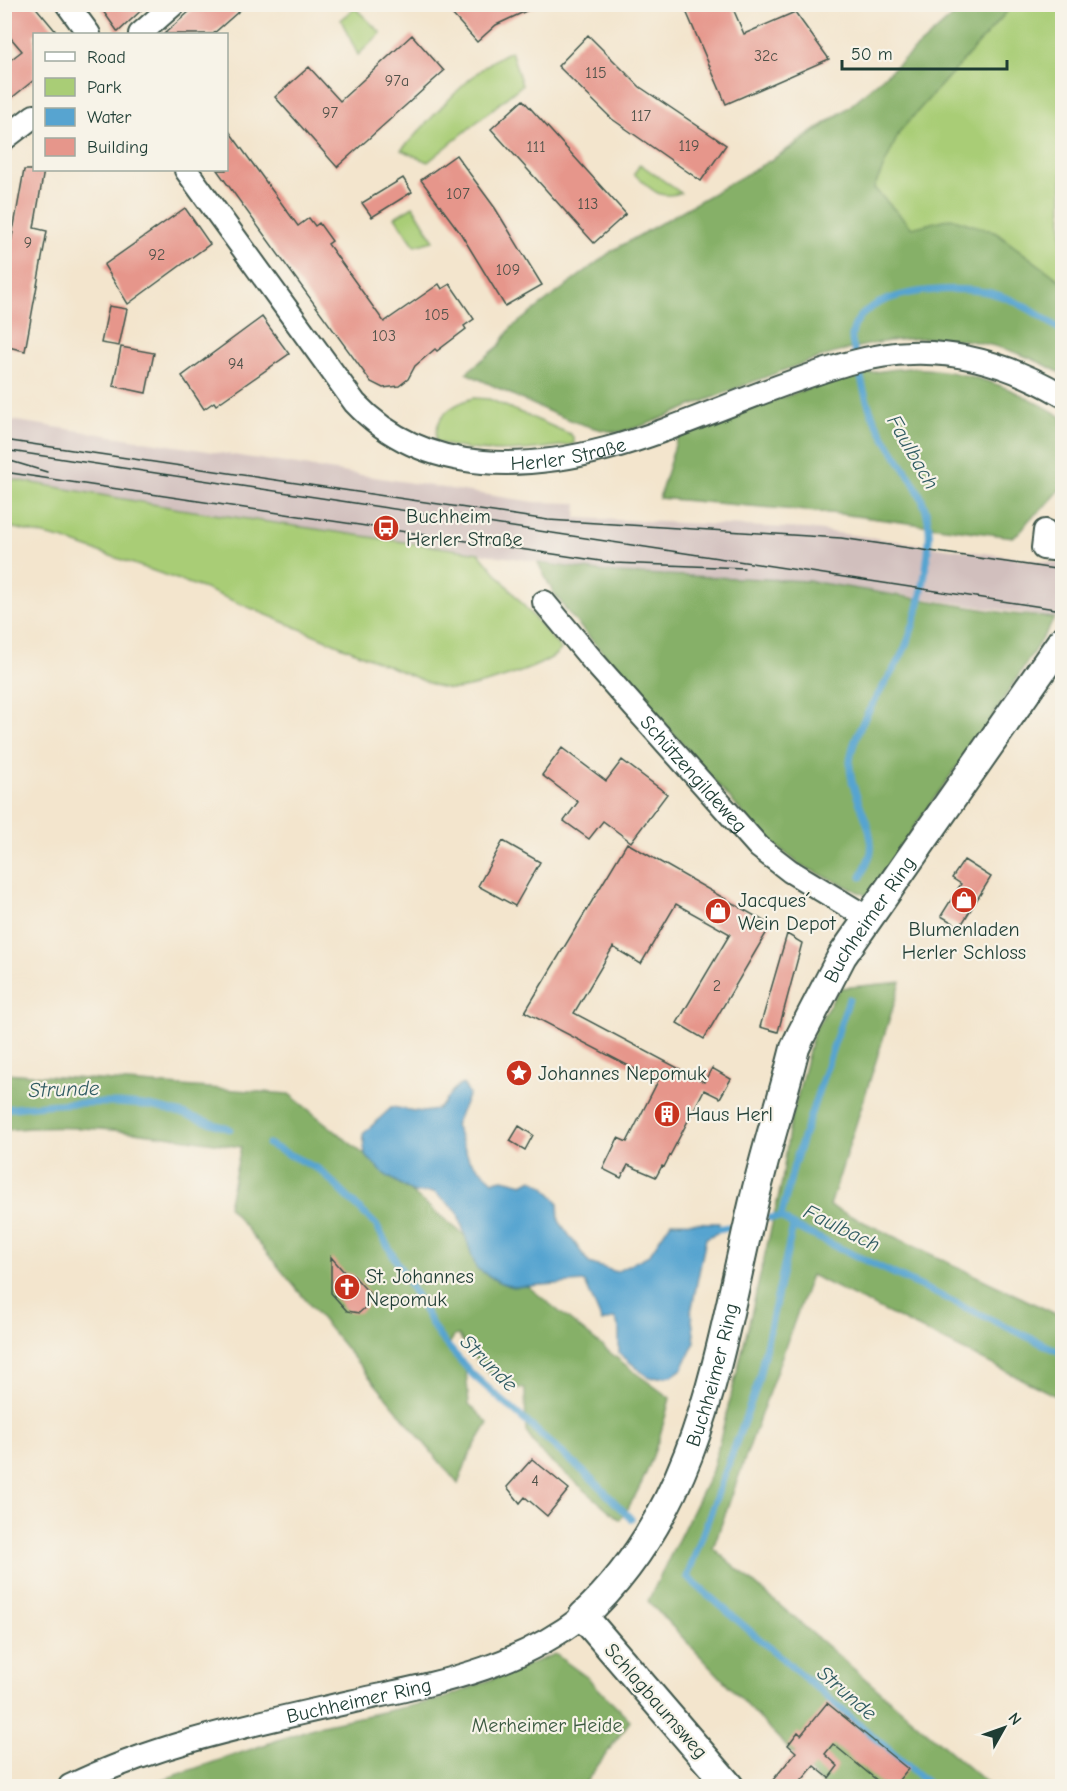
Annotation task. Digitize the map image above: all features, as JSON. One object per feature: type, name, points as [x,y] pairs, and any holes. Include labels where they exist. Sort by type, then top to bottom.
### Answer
[{"type":"main road","name":"Buchheimer Ring","points":[[583,1616],[606,1594],[642,1549],[668,1505],[689,1459],[723,1338],[753,1202],[795,1048],[842,956],[1062,641]]},
{"type":"main road","name":"Schlagbaumsweg","points":[[583,1616],[729,1786]]},
{"type":"street","points":[[67,4],[88,33]]},
{"type":"street","points":[[141,33],[174,4]]},
{"type":"street","points":[[4,139],[33,117]]},
{"type":"street","name":"Herler Straße","points":[[187,171],[355,403],[389,433],[437,455],[461,460],[498,463],[574,458],[625,444],[837,366],[877,356],[931,353],[972,358],[1002,366],[1062,395]]},
{"type":"street","points":[[1045,531],[1043,548],[1062,550]]},
{"type":"street","name":"Schützengildeweg","points":[[544,602],[594,662],[759,847],[790,872],[868,918]]},
{"type":"street","name":"Buchheimer Ring","points":[[70,1786],[149,1754],[224,1731],[477,1672],[530,1651],[583,1616]]},
{"type":"shaded area","points":[[4,419],[534,502],[577,503],[576,518],[808,529],[1062,564],[1062,619],[809,581],[614,573],[180,509],[5,478]]},
{"type":"green space","points":[[966,5],[1062,5],[1062,292],[957,262],[770,161],[849,107]]},
{"type":"green space","points":[[966,5],[1013,5],[900,131],[874,188],[912,228],[951,218],[995,232],[1062,282],[1062,374],[1014,352],[968,341],[923,338],[879,343],[835,353],[790,368],[646,425],[618,432],[602,430],[563,417],[466,373],[499,346],[511,328],[612,251],[799,144],[849,107]]},
{"type":"green space","points":[[355,8],[381,33],[358,55],[341,20]]},
{"type":"green space","points":[[511,51],[522,85],[428,162],[401,150],[467,81]]},
{"type":"green space","points":[[640,164],[681,193],[666,195],[655,192],[634,174]]},
{"type":"green space","points":[[413,206],[433,241],[415,246],[395,217]]},
{"type":"green space","points":[[911,368],[952,372],[990,382],[1026,397],[1062,417],[1062,487],[1013,537],[840,514],[659,498],[678,435],[823,384],[882,371]]},
{"type":"green space","points":[[473,398],[489,399],[570,434],[574,438],[574,444],[539,449],[487,451],[436,442],[436,433],[441,418],[451,408]]},
{"type":"green space","points":[[5,478],[180,509],[479,553],[561,649],[554,656],[528,669],[479,685],[455,689],[436,686],[205,589],[65,540],[5,526]]},
{"type":"green space","points":[[538,563],[614,573],[809,581],[1011,614],[1055,618],[989,722],[911,831],[913,834],[870,894],[865,895],[800,865],[759,832],[570,615],[552,590]]},
{"type":"green space","points":[[901,982],[830,1206],[1062,1317],[1062,1399],[811,1275],[713,1548],[990,1786],[824,1786],[648,1601],[712,1471],[747,1332],[782,1181],[789,1129],[814,1031],[840,988]]},
{"type":"green space","points":[[5,1073],[289,1094],[633,1371],[670,1398],[662,1430],[645,1477],[620,1520],[541,1453],[526,1432],[525,1389],[513,1387],[494,1377],[458,1335],[454,1336],[448,1346],[466,1371],[469,1404],[488,1423],[469,1455],[458,1484],[228,1206],[241,1147],[123,1131],[64,1128],[5,1130]]},
{"type":"green space","name":"Merheimer Heide","points":[[555,1654],[588,1678],[630,1721],[583,1786],[144,1786],[322,1725],[442,1699]]},
{"type":"water","points":[[463,1084],[469,1094],[455,1125],[469,1159],[493,1181],[503,1179],[523,1184],[532,1179],[545,1187],[558,1202],[559,1221],[589,1263],[616,1272],[649,1255],[671,1222],[719,1223],[717,1233],[706,1238],[691,1312],[695,1342],[682,1369],[672,1376],[649,1378],[619,1353],[619,1328],[615,1318],[602,1322],[585,1282],[513,1287],[499,1282],[476,1268],[457,1211],[434,1192],[414,1193],[384,1174],[365,1155],[363,1134],[392,1107],[419,1112],[432,1111],[443,1104],[454,1090]]},
{"type":"building","points":[[4,4],[33,4],[57,33],[33,33],[33,81],[4,104],[4,65],[22,51],[4,30]]},
{"type":"building","points":[[98,4],[148,4],[118,32]]},
{"type":"building","points":[[198,4],[247,4],[214,33],[165,33]]},
{"type":"building","points":[[443,4],[541,4],[496,25],[477,42]]},
{"type":"building","points":[[683,4],[731,4],[744,34],[795,12],[829,59],[726,104]]},
{"type":"building","points":[[412,35],[444,71],[337,167],[275,97],[309,67],[340,101]]},
{"type":"building","points":[[588,35],[640,87],[726,145],[701,181],[612,119],[558,66]]},
{"type":"building","points":[[523,100],[626,214],[594,243],[491,129]]},
{"type":"building","points":[[228,130],[298,226],[309,218],[315,226],[319,223],[332,241],[328,244],[384,322],[439,284],[442,289],[450,284],[474,319],[464,326],[466,329],[437,351],[435,349],[415,366],[408,379],[399,386],[383,388],[371,382],[218,171],[228,171]]},
{"type":"building","points":[[456,155],[495,208],[542,285],[505,306],[461,234],[421,180]]},
{"type":"building","points":[[24,170],[44,171],[34,228],[47,231],[25,351],[4,346],[4,282]]},
{"type":"building","points":[[403,178],[412,192],[372,217],[362,203]]},
{"type":"building","points":[[185,208],[210,244],[128,304],[104,265]]},
{"type":"building","points":[[109,306],[127,309],[119,346],[101,343]]},
{"type":"building","points":[[262,317],[289,354],[216,405],[214,402],[204,409],[182,376]]},
{"type":"building","points":[[121,347],[154,353],[146,393],[113,386]]},
{"type":"building","points":[[562,748],[606,781],[622,760],[667,794],[631,842],[603,821],[589,839],[564,821],[578,802],[542,775]]},
{"type":"building","points":[[503,841],[540,862],[515,906],[478,886]]},
{"type":"building","points":[[627,843],[771,925],[704,1039],[677,1023],[730,934],[676,904],[641,964],[613,947],[574,1013],[704,1082],[712,1068],[731,1079],[720,1098],[704,1090],[664,1167],[662,1166],[656,1177],[628,1165],[621,1178],[603,1169],[618,1138],[627,1142],[658,1081],[525,1012]]},
{"type":"building","name":"Blumenladen Herler Schloss","points":[[964,860],[991,877],[960,927],[941,916],[961,884],[952,878]]},
{"type":"building","points":[[787,934],[802,943],[778,1032],[760,1027]]},
{"type":"building","points":[[519,1126],[533,1135],[525,1150],[510,1141]]},
{"type":"building","name":"St. Johannes Nepomuk","points":[[331,1257],[345,1273],[352,1274],[369,1293],[368,1305],[359,1313],[347,1311],[331,1293]]},
{"type":"building","points":[[532,1459],[569,1489],[547,1516],[525,1497],[520,1503],[507,1487]]},
{"type":"building","points":[[827,1703],[908,1769],[894,1786],[884,1786],[833,1744],[825,1754],[838,1766],[829,1778],[814,1766],[797,1786],[768,1786],[796,1752],[788,1745],[798,1732],[801,1735]]},
{"type":"waterway","name":"Faulbach","points":[[861,877],[871,852],[871,840],[852,780],[851,755],[860,727],[909,638],[921,596],[929,540],[928,522],[917,490],[880,430],[870,408],[852,336],[858,320],[871,307],[911,293],[956,289],[991,293],[1010,300],[1037,314],[1062,331]]},
{"type":"waterway","name":"Faulbach","points":[[849,999],[794,1165],[781,1217],[793,1226],[1062,1353]]},
{"type":"waterway","name":"Strunde","points":[[4,1109],[90,1103],[142,1105],[175,1112],[230,1129]]},
{"type":"waterway","name":"Strunde","points":[[268,1144],[320,1170],[376,1225],[438,1335],[473,1375],[594,1481],[631,1519]]},
{"type":"waterway","points":[[770,1218],[781,1217]]},
{"type":"waterway","points":[[793,1226],[757,1386],[687,1577],[931,1786]]},
{"type":"waterway","points":[[718,1229],[728,1227]]},
{"type":"tram line","points":[[4,440],[548,520],[841,538],[1062,570]]},
{"type":"tram line","points":[[4,450],[1062,610]]},
{"type":"tram line","points":[[4,459],[47,472]]},
{"type":"tram line","points":[[4,472],[614,563],[744,568]]},
{"type":"place","name":"Buchheim Herler Straße","points":[[386,528]]},
{"type":"place","name":"Blumenladen Herler Schloss","points":[[964,900]]},
{"type":"place","name":"Jacques´ Wein Depot","points":[[718,911]]},
{"type":"place","name":"Johannes Nepomuk","points":[[519,1073]]},
{"type":"place","name":"Haus Herl","points":[[667,1114]]},
{"type":"place","name":"St. Johannes Nepomuk","points":[[347,1287]]}]
